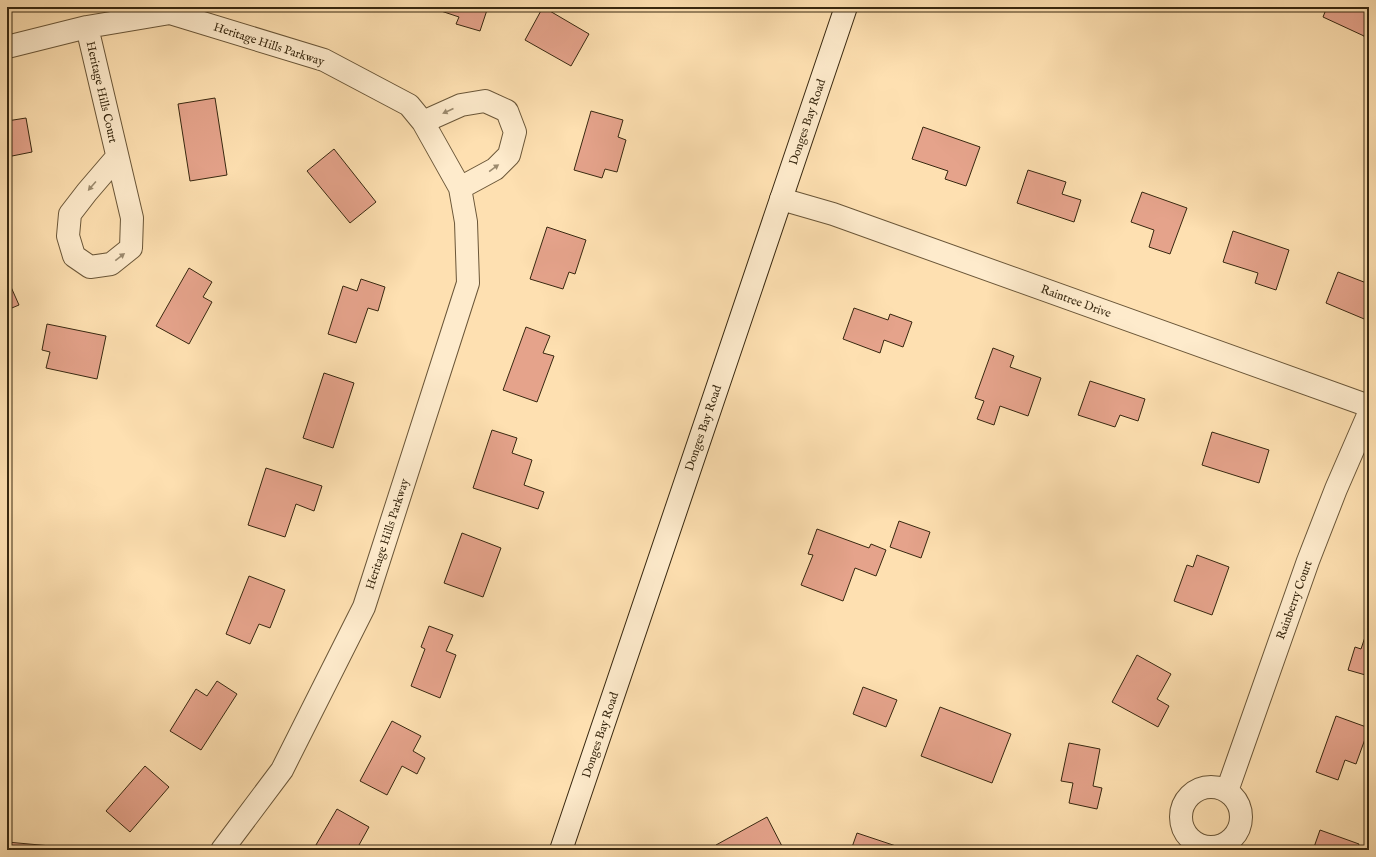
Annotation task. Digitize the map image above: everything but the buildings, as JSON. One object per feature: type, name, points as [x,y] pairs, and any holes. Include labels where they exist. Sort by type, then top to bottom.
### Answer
[{"type":"street","name":"Donges Bay Road","points":[[561,850],[846,7]]},
{"type":"street","name":"Heritage Hills Parkway","points":[[7,46],[87,27],[170,12],[324,60],[409,105],[423,122],[460,188],[466,222],[468,283],[364,607],[282,770],[222,850]]},
{"type":"street","name":"Heritage Hills Court","points":[[87,27],[118,156],[132,218],[131,248],[111,264],[90,267],[74,256],[68,236],[70,214],[118,156]]},
{"type":"street","points":[[423,122],[461,105],[485,101],[507,111],[515,132],[509,155],[495,169],[460,188]]},
{"type":"street","name":"Raintree Drive","points":[[781,199],[833,214],[1369,406]]},
{"type":"street","name":"Rainberry Court","points":[[1227,791],[1308,561],[1336,489],[1369,413]]}]
